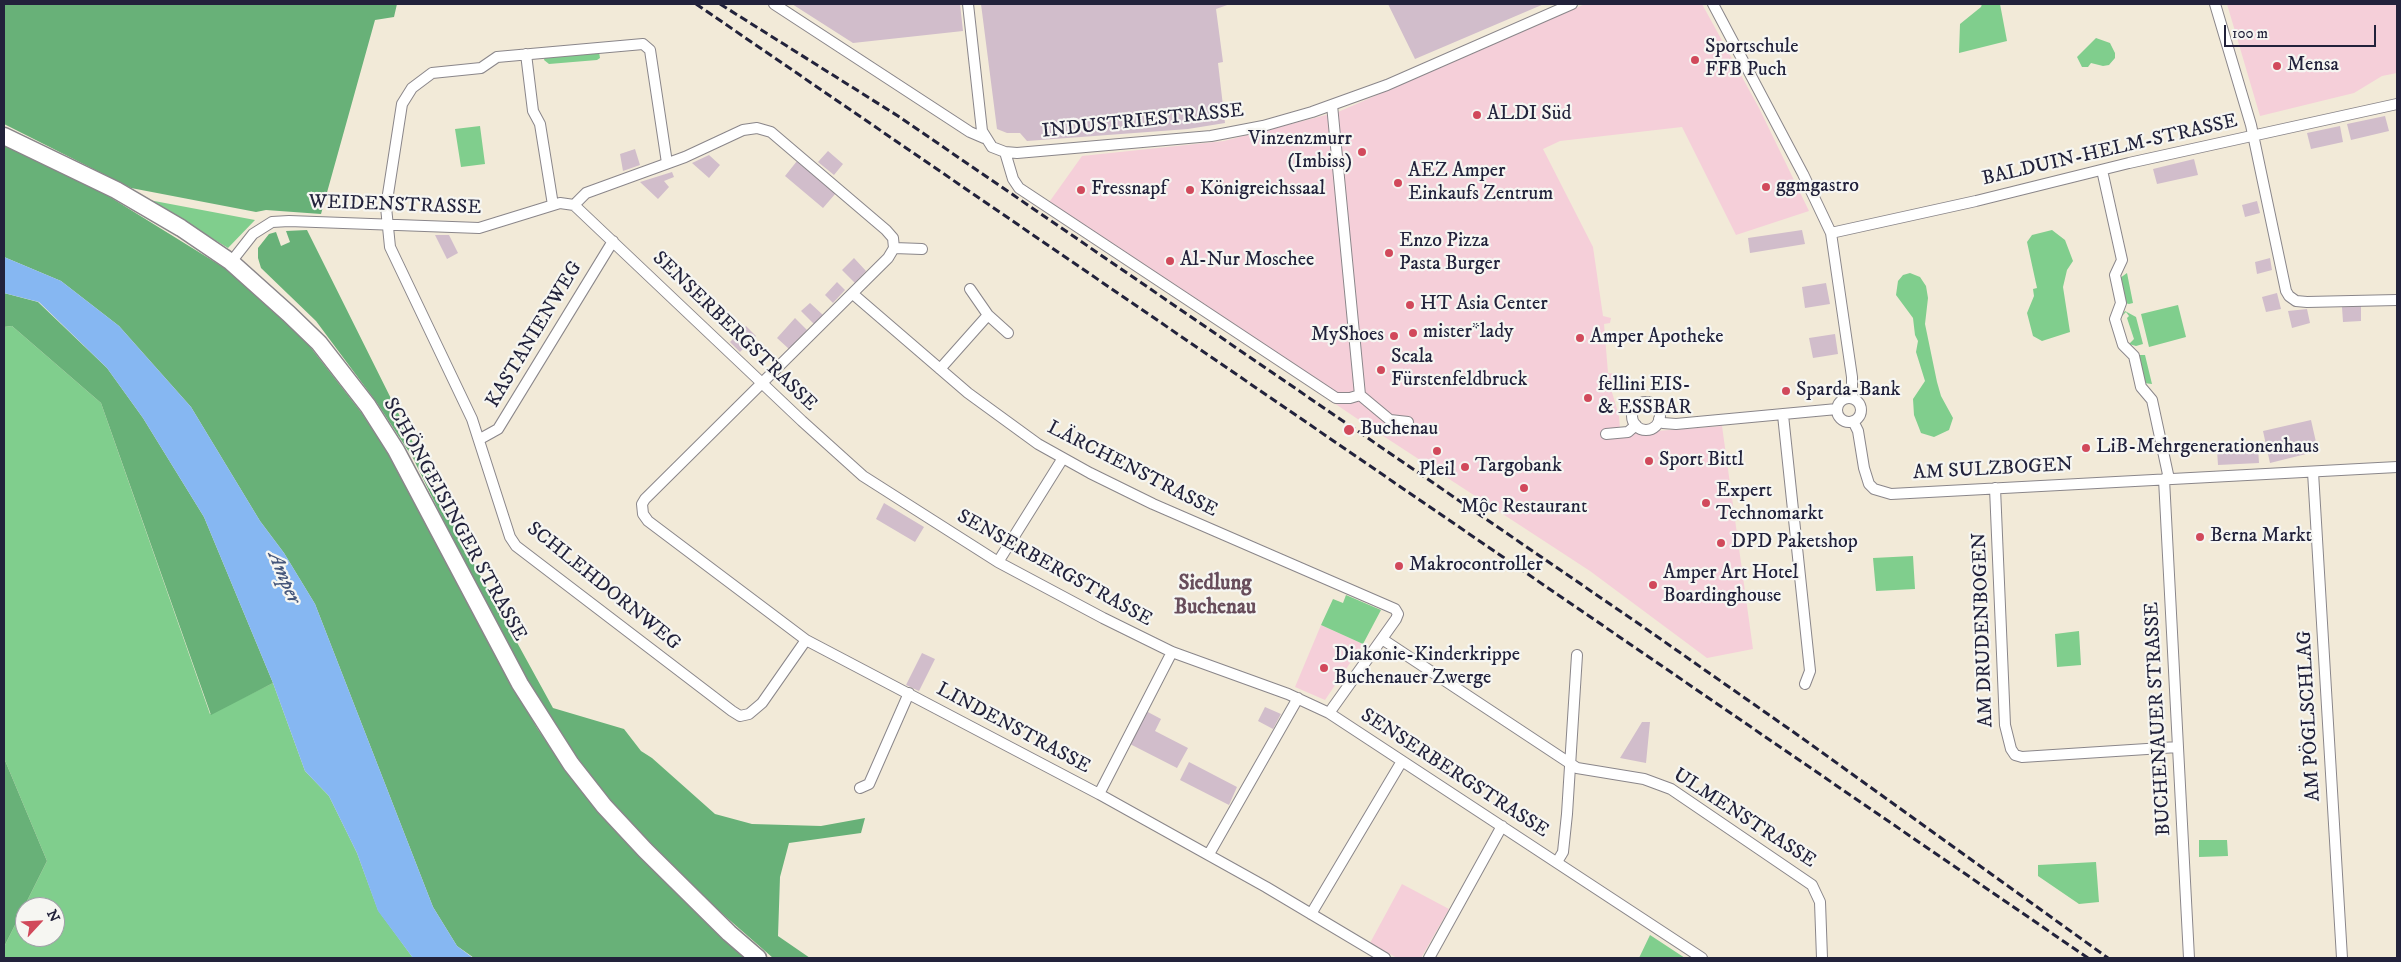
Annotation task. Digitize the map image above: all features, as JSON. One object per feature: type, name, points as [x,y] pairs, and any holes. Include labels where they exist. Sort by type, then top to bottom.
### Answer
[{"type":"main road","name":"SCHÖNGEISINGER STRASSE","points":[[4,136],[116,190],[181,228],[231,262],[319,343],[368,406],[396,450],[520,684],[571,764],[604,806],[645,850],[729,933],[758,958]]},
{"type":"street","points":[[774,4],[970,132],[984,138],[992,147],[1005,152],[1013,180],[1019,188],[1336,398],[1350,398],[1360,395]]},
{"type":"street","points":[[968,4],[980,119],[984,138]]},
{"type":"street","name":"INDUSTRIESTRASSE","points":[[1005,152],[1066,150],[1228,134],[1332,105],[1429,68],[1572,4]]},
{"type":"street","points":[[1713,4],[1810,187],[1831,233],[1852,377],[1852,398]]},
{"type":"street","points":[[2216,4],[2253,136],[2284,281],[2289,296],[2296,301],[2307,302],[2397,300]]},
{"type":"street","name":"SCHLEHDORNWEG","points":[[667,164],[650,50],[643,44],[497,56],[481,68],[432,73],[412,88],[402,104],[386,207],[386,224],[390,247],[468,410],[480,439],[510,537],[516,546],[732,711],[744,716],[756,709],[806,640]]},
{"type":"street","points":[[526,54],[533,111],[540,124],[552,205]]},
{"type":"street","name":"BALDUIN-HELM-STRASSE","points":[[1831,233],[2397,104]]},
{"type":"street","points":[[1332,105],[1360,395],[1390,420],[1408,422]]},
{"type":"street","points":[[574,205],[586,193],[667,164],[743,130],[749,128],[765,129],[771,132],[886,230],[893,238],[894,248],[888,258],[762,384]]},
{"type":"street","name":"BUCHENAUER STRASSE","points":[[2102,170],[2122,260],[2115,276],[2121,303],[2115,318],[2122,345],[2134,356],[2141,387],[2152,400],[2166,479],[2189,958]]},
{"type":"street","name":"WEIDENSTRASSE","points":[[231,262],[254,234],[272,222],[479,228],[552,205],[566,202],[574,205]]},
{"type":"street","name":"SENSERBERGSTRASSE","points":[[574,205],[762,384],[863,476],[998,562],[1048,590],[1172,652],[1298,698],[1328,713],[1702,958]]},
{"type":"street","name":"KASTANIENWEG","points":[[480,439],[498,428],[613,241]]},
{"type":"street","points":[[894,248],[922,249]]},
{"type":"street","points":[[970,288],[988,315],[1008,333]]},
{"type":"street","name":"LÄRCHENSTRASSE","points":[[852,294],[940,369],[1004,420],[1063,458],[1153,504],[1331,582],[1391,605],[1398,614],[1382,639]]},
{"type":"street","points":[[940,369],[988,315]]},
{"type":"street","name":"LINDENSTRASSE","points":[[762,384],[644,499],[642,509],[648,521],[806,640],[1209,854],[1385,958]]},
{"type":"street","points":[[1652,398],[1659,411],[1659,419],[1655,426],[1649,429],[1642,429],[1636,425],[1632,417],[1633,409],[1642,402],[1652,398]]},
{"type":"street","points":[[1852,398],[1858,402],[1861,409],[1859,416],[1853,421],[1842,419],[1837,409],[1840,402],[1852,398]]},
{"type":"street","points":[[1659,419],[1663,423],[1676,424],[1837,409]]},
{"type":"street","points":[[1783,415],[1810,671],[1805,684]]},
{"type":"street","name":"AM SULZBOGEN","points":[[1853,421],[1858,431],[1864,468],[1869,484],[1874,489],[1891,494],[2397,467]]},
{"type":"street","points":[[1606,434],[1628,432],[1636,425]]},
{"type":"street","points":[[998,562],[1063,458]]},
{"type":"street","name":"AM PÖGLSCHLAG","points":[[2313,472],[2342,958]]},
{"type":"street","name":"AM DRUDENBOGEN","points":[[1996,488],[2005,725],[2011,749],[2015,755],[2022,757],[2178,747]]},
{"type":"street","points":[[1328,713],[1382,639]]},
{"type":"street","name":"ULMENSTRASSE","points":[[1382,639],[1577,768],[1653,781],[1671,789],[1812,885],[1820,902],[1822,958]]},
{"type":"street","points":[[1099,794],[1172,652]]},
{"type":"street","points":[[1557,862],[1563,852],[1571,764],[1577,656]]},
{"type":"street","points":[[860,788],[869,784],[908,693]]},
{"type":"street","points":[[1209,854],[1298,698]]},
{"type":"street","points":[[1311,914],[1402,761]]},
{"type":"street","points":[[1429,958],[1502,826]]},
{"type":"shaded area","points":[[792,4],[960,4],[963,31],[853,43]]},
{"type":"shaded area","points":[[981,4],[1230,4],[1216,9],[1223,62],[1218,63],[1225,123],[1188,129],[1027,141],[1020,133],[1007,133],[997,129]]},
{"type":"shaded area","points":[[1388,4],[1544,4],[1415,59]]},
{"type":"shaded area","points":[[1585,4],[1702,4],[1759,108],[1809,211],[1736,235],[1682,127],[1560,141],[1543,149],[1593,247],[1603,316],[1611,318],[1610,323],[1604,324],[1608,373],[1616,374],[1616,381],[1609,382],[1619,416],[1620,429],[1617,434],[1722,426],[1753,649],[1707,658],[1590,571],[1368,426],[1045,208],[1082,156],[1224,141],[1338,112]]},
{"type":"shaded area","points":[[2227,4],[2397,4],[2397,73],[2382,76],[2354,93],[2260,116]]},
{"type":"shaded area","points":[[2385,116],[2389,131],[2351,140],[2347,124]]},
{"type":"shaded area","points":[[2340,126],[2343,142],[2311,149],[2307,133]]},
{"type":"shaded area","points":[[635,149],[640,165],[623,171],[620,154]]},
{"type":"shaded area","points":[[828,151],[843,164],[834,175],[818,162]]},
{"type":"shaded area","points":[[709,155],[720,165],[709,178],[692,163]]},
{"type":"shaded area","points":[[2194,159],[2198,175],[2157,184],[2153,169]]},
{"type":"shaded area","points":[[797,161],[836,193],[823,208],[785,176]]},
{"type":"shaded area","points":[[672,172],[674,177],[664,181],[669,187],[658,199],[640,182]]},
{"type":"shaded area","points":[[2257,201],[2260,213],[2245,217],[2242,205]]},
{"type":"shaded area","points":[[1802,230],[1805,244],[1750,253],[1748,238]]},
{"type":"shaded area","points":[[435,235],[449,235],[458,253],[447,259]]},
{"type":"shaded area","points":[[854,258],[866,271],[855,283],[842,270]]},
{"type":"shaded area","points":[[2270,258],[2272,270],[2257,274],[2255,262]]},
{"type":"shaded area","points":[[837,282],[845,290],[833,303],[825,295]]},
{"type":"shaded area","points":[[1826,283],[1830,304],[1805,308],[1802,287]]},
{"type":"shaded area","points":[[2277,293],[2281,309],[2266,312],[2262,297]]},
{"type":"shaded area","points":[[810,303],[823,315],[814,324],[801,311]]},
{"type":"shaded area","points":[[2361,306],[2361,321],[2343,322],[2342,307]]},
{"type":"shaded area","points":[[2307,309],[2310,323],[2292,328],[2288,311]]},
{"type":"shaded area","points":[[795,318],[807,330],[789,349],[777,338]]},
{"type":"shaded area","points":[[746,326],[756,336],[740,352],[730,342]]},
{"type":"shaded area","points":[[1835,334],[1838,354],[1813,358],[1809,338]]},
{"type":"shaded area","points":[[2311,420],[2318,451],[2270,463],[2263,431]]},
{"type":"shaded area","points":[[2258,448],[2259,463],[2218,465],[2217,450]]},
{"type":"shaded area","points":[[884,503],[924,527],[915,542],[876,519]]},
{"type":"shaded area","name":"Diakonie-Kinderkrippe Buchenauer Zwerge","points":[[1321,625],[1363,644],[1325,700],[1295,687]]},
{"type":"shaded area","points":[[922,653],[935,659],[919,691],[906,685]]},
{"type":"shaded area","points":[[1265,707],[1281,714],[1273,729],[1258,721]]},
{"type":"shaded area","points":[[1146,711],[1161,719],[1155,731],[1188,748],[1177,768],[1130,744]]},
{"type":"shaded area","points":[[1642,722],[1650,722],[1646,763],[1620,758]]},
{"type":"shaded area","points":[[1189,762],[1237,787],[1229,805],[1180,780]]},
{"type":"shaded area","points":[[1402,884],[1449,909],[1421,958],[1397,958],[1370,943]]},
{"type":"green space","points":[[4,4],[397,4],[394,17],[375,20],[321,214],[266,210],[256,212],[131,188],[4,124]]},
{"type":"green space","points":[[1982,4],[2000,4],[2007,41],[1959,53],[1960,24],[1981,7]]},
{"type":"green space","points":[[2096,38],[2110,43],[2115,53],[2115,58],[2109,65],[2103,66],[2091,63],[2088,67],[2082,67],[2077,57]]},
{"type":"green space","points":[[599,52],[600,58],[597,60],[549,64],[544,60],[545,56]]},
{"type":"green space","points":[[480,126],[485,164],[461,167],[455,129]]},
{"type":"green space","points":[[4,145],[105,194],[231,272],[301,335],[361,412],[388,453],[491,647],[537,728],[565,769],[636,853],[681,898],[748,958],[474,958],[457,946],[433,907],[315,604],[284,553],[260,521],[191,407],[119,326],[61,281],[4,257]]},
{"type":"green space","points":[[149,200],[255,220],[228,248]]},
{"type":"green space","points":[[307,230],[469,555],[553,708],[624,729],[641,751],[652,758],[715,814],[752,824],[821,826],[865,818],[861,833],[789,843],[780,877],[778,936],[810,958],[773,958],[694,889],[610,802],[549,719],[493,622],[413,458],[377,403],[316,321],[261,268],[258,248],[269,234],[276,232],[281,246],[290,242],[286,231]]},
{"type":"green space","points":[[2052,230],[2065,240],[2073,261],[2067,270],[2063,287],[2070,332],[2042,341],[2033,336],[2027,313],[2034,296],[2033,289],[2037,288],[2027,242],[2032,235]]},
{"type":"green space","points":[[1910,273],[1920,277],[1926,286],[1928,298],[1925,324],[1941,396],[1953,418],[1949,430],[1934,437],[1921,433],[1914,415],[1913,399],[1925,381],[1916,352],[1918,341],[1915,335],[1913,318],[1896,295],[1898,281],[1903,275]]},
{"type":"green space","points":[[2127,273],[2133,303],[2129,304],[2125,303],[2120,278]]},
{"type":"green space","points":[[4,293],[38,302],[107,368],[143,418],[204,517],[273,683],[211,715],[101,403],[12,326],[4,327]]},
{"type":"green space","points":[[2178,305],[2186,337],[2149,347],[2141,314]]},
{"type":"green space","points":[[2125,311],[2136,317],[2143,344],[2136,346],[2129,344],[2134,339],[2127,318],[2129,316],[2126,312],[2120,318]]},
{"type":"green space","points":[[12,326],[101,403],[210,714],[273,683],[305,771],[329,796],[357,853],[378,910],[413,958],[4,958],[4,947],[15,925],[15,947],[65,947],[65,897],[29,897],[47,861],[4,758],[4,327]]},
{"type":"green space","points":[[2145,355],[2152,384],[2144,383],[2138,357]]},
{"type":"green space","points":[[1913,556],[1915,589],[1876,591],[1873,558]]},
{"type":"green space","points":[[1346,595],[1381,610],[1363,644],[1321,625],[1333,599],[1343,603]]},
{"type":"green space","points":[[2079,631],[2081,665],[2057,667],[2055,634]]},
{"type":"green space","points":[[4,758],[47,861],[29,897],[15,897],[15,925],[4,947]]},
{"type":"green space","points":[[2199,840],[2227,840],[2228,856],[2199,857]]},
{"type":"green space","points":[[2096,862],[2099,902],[2079,904],[2038,876],[2038,865]]},
{"type":"green space","points":[[1650,935],[1685,958],[1639,958]]},
{"type":"water","name":"Amper","points":[[4,257],[61,281],[119,326],[191,407],[260,521],[284,553],[315,604],[433,907],[457,946],[473,958],[413,958],[378,911],[357,853],[329,796],[305,771],[273,683],[204,517],[143,418],[107,368],[39,302],[4,293]]},
{"type":"railway","points":[[696,4],[2088,958]]},
{"type":"railway","points":[[720,4],[898,116],[1642,626],[1802,738],[2108,958]]},
{"type":"place","name":"Sportschule FFB Puch","points":[[1695,60]]},
{"type":"place","name":"Mensa","points":[[2277,66]]},
{"type":"place","name":"ALDI Süd","points":[[1477,115]]},
{"type":"place","name":"Vinzenzmurr (Imbiss)","points":[[1362,152]]},
{"type":"place","name":"AEZ Amper Einkaufs Zentrum","points":[[1398,183]]},
{"type":"place","name":"ggmgastro","points":[[1766,187]]},
{"type":"place","name":"Fressnapf","points":[[1081,190]]},
{"type":"place","name":"Königreichssaal","points":[[1190,190]]},
{"type":"place","name":"Enzo Pizza Pasta Burger","points":[[1389,253]]},
{"type":"place","name":"Al-Nur Moschee","points":[[1170,261]]},
{"type":"place","name":"HT Asia Center","points":[[1410,305]]},
{"type":"place","name":"mister*lady","points":[[1413,333]]},
{"type":"place","name":"MyShoes","points":[[1394,336]]},
{"type":"place","name":"Amper Apotheke","points":[[1580,338]]},
{"type":"place","name":"Scala Fürstenfeldbruck","points":[[1381,370]]},
{"type":"place","name":"Sparda-Bank","points":[[1786,391]]},
{"type":"place","name":"fellini EIS- & ESSBAR","points":[[1588,398]]},
{"type":"place","name":"Buchenau","points":[[1349,430]]},
{"type":"place","name":"LiB-Mehrgenerationenhaus","points":[[2086,448]]},
{"type":"place","name":"Pleil","points":[[1437,451]]},
{"type":"place","name":"Sport Bittl","points":[[1649,461]]},
{"type":"place","name":"Targobank","points":[[1465,467]]},
{"type":"place","name":"Mộc Restaurant","points":[[1524,488]]},
{"type":"place","name":"Expert Technomarkt","points":[[1706,503]]},
{"type":"place","name":"Berna Markt","points":[[2200,537]]},
{"type":"place","name":"DPD Paketshop","points":[[1721,543]]},
{"type":"place","name":"Makrocontroller","points":[[1399,566]]},
{"type":"place","name":"Amper Art Hotel Boardinghouse","points":[[1653,585]]},
{"type":"place","name":"Diakonie-Kinderkrippe Buchenauer Zwerge","points":[[1324,668]]},
{"type":"district","name":"Siedlung Buchenau","points":[[1215,597]]}]
